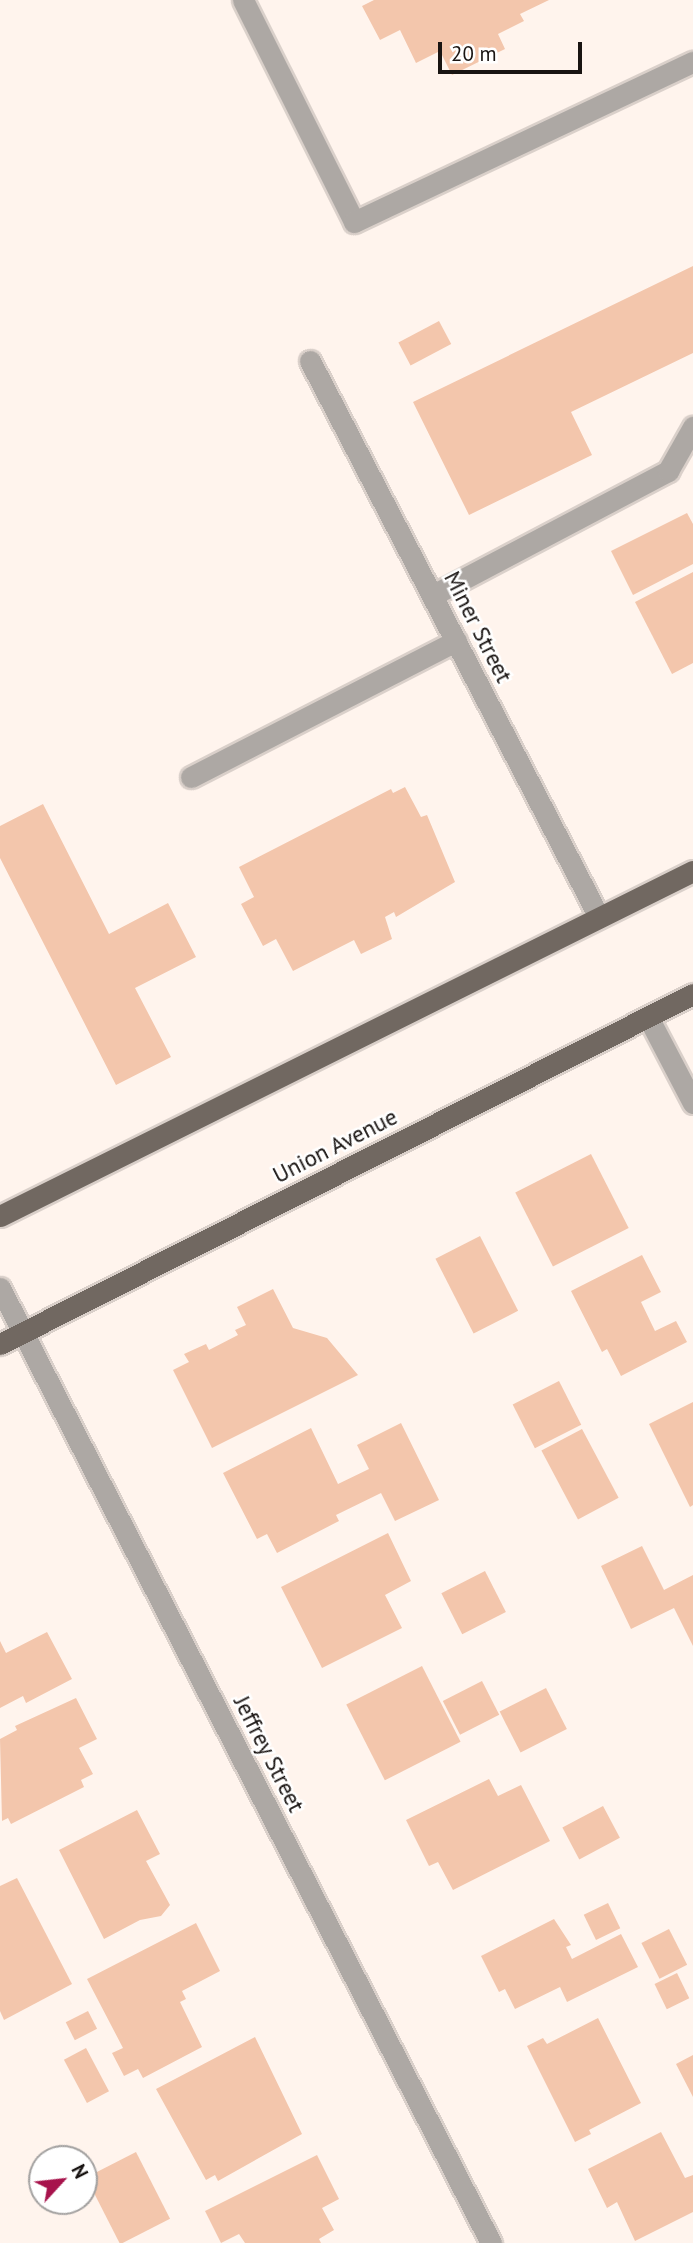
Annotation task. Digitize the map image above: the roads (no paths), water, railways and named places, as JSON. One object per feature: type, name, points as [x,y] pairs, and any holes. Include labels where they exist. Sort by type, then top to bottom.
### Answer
[{"type":"main road","points":[[0,1216],[693,871]]},
{"type":"main road","name":"Union Avenue","points":[[0,1344],[693,994]]},
{"type":"street","points":[[243,0],[354,222],[693,62]]},
{"type":"street","name":"Miner Street","points":[[310,361],[599,917]]},
{"type":"street","points":[[433,595],[668,471],[693,427]]},
{"type":"street","points":[[191,777],[456,642]]},
{"type":"street","points":[[648,1017],[693,1103]]},
{"type":"street","name":"Jeffrey Street","points":[[0,1288],[491,2243]]}]
